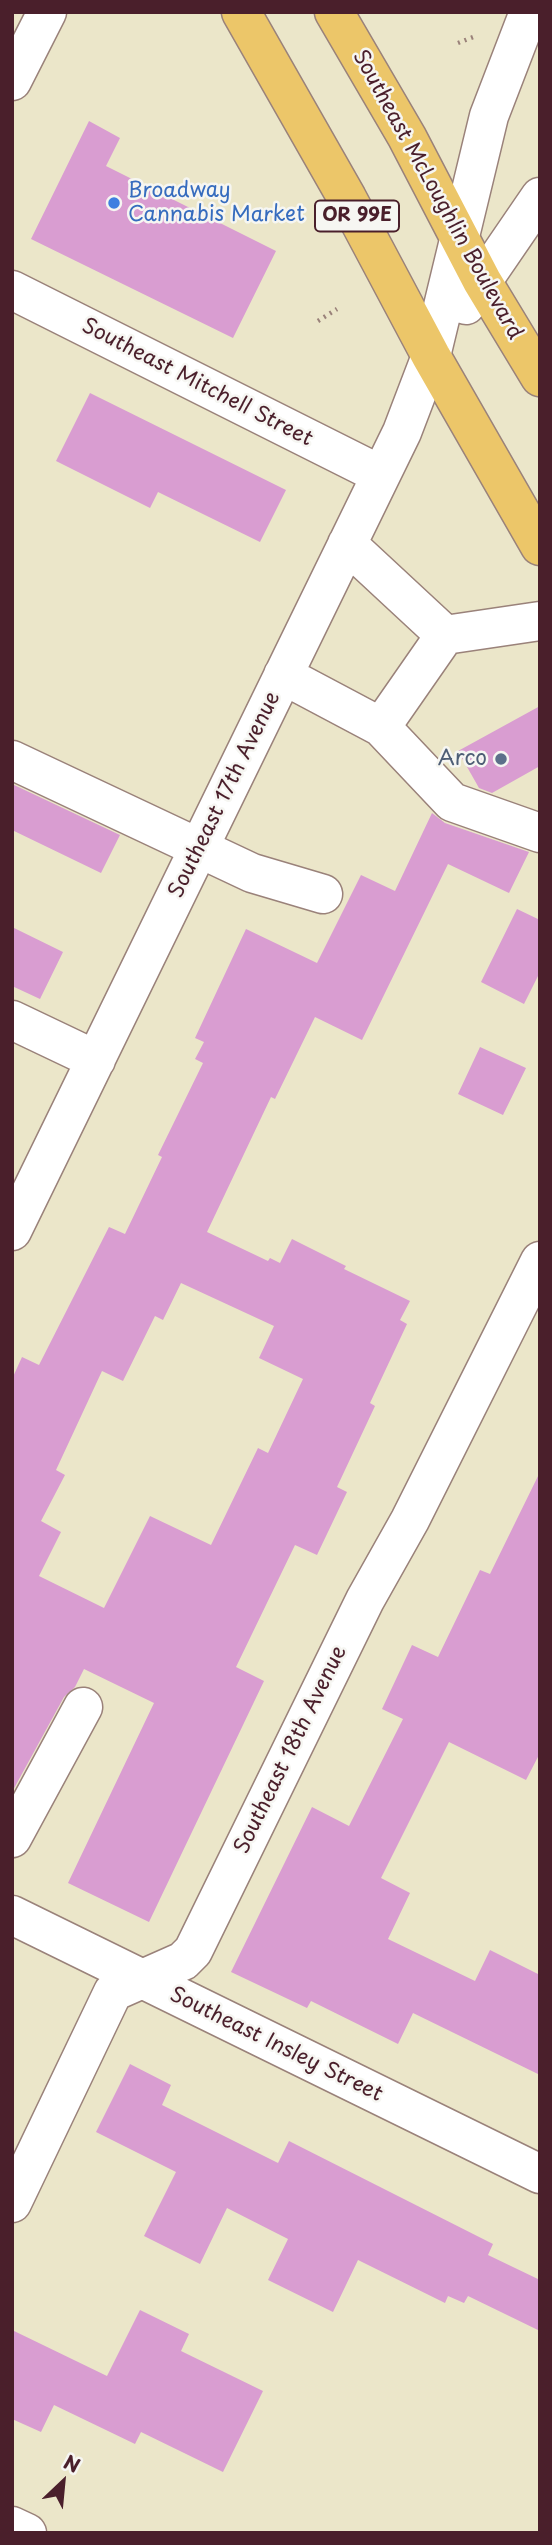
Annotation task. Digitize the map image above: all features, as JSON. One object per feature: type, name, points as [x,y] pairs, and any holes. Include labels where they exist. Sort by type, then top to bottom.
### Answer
[{"type":"highway","name":"OR 99E","points":[[241,12],[347,198],[431,356],[540,546]]},
{"type":"highway","name":"Southeast McLoughlin Boulevard","points":[[334,12],[407,136],[482,281],[540,377]]},
{"type":"street","points":[[12,81],[47,12]]},
{"type":"street","name":"Southeast 17th Avenue","points":[[12,1231],[402,432],[431,356],[489,116],[529,12]]},
{"type":"street","name":"Southeast 17th Avenue","points":[[431,356],[540,197]]},
{"type":"street","name":"Southeast Mitchell Street","points":[[12,290],[381,475]]},
{"type":"street","points":[[347,544],[445,635]]},
{"type":"street","points":[[381,727],[445,635],[540,621]]},
{"type":"street","points":[[283,675],[381,727],[452,802],[540,833]]},
{"type":"street","points":[[12,760],[252,873],[323,894]]},
{"type":"street","points":[[12,1020],[96,1060]]},
{"type":"street","name":"Southeast 18th Avenue","points":[[12,2203],[113,1992],[183,1961],[193,1951],[365,1600],[410,1520],[540,1261]]},
{"type":"street","points":[[12,1838],[83,1707]]},
{"type":"street","name":"Southeast Insley Street","points":[[15,1923],[142,1979],[540,2174]]},
{"type":"street","points":[[12,2526],[27,2533]]},
{"type":"path","points":[[318,321],[337,309]]},
{"type":"building","name":"Broadway Cannabis Market","points":[[89,121],[120,138],[106,166],[276,251],[233,338],[31,239]]},
{"type":"building","points":[[90,393],[286,490],[260,542],[158,492],[150,508],[56,461]]},
{"type":"building","name":"Arco","points":[[540,706],[540,766],[492,793],[479,788],[458,751]]},
{"type":"building","points":[[12,784],[120,835],[101,873],[12,830]]},
{"type":"building","points":[[432,813],[445,823],[529,852],[509,893],[448,864],[362,1040],[315,1017],[275,1099],[271,1097],[207,1232],[268,1261],[270,1258],[280,1263],[292,1239],[346,1266],[344,1269],[410,1301],[400,1320],[407,1324],[370,1403],[375,1406],[337,1487],[347,1492],[317,1555],[295,1545],[236,1667],[264,1681],[149,1922],[68,1883],[154,1703],[84,1669],[75,1687],[64,1697],[12,1792],[12,1379],[22,1357],[39,1365],[109,1227],[125,1234],[162,1157],[158,1155],[203,1063],[195,1059],[204,1042],[195,1038],[246,929],[317,963],[361,875],[395,891]],"holes":[[[181,1283],[274,1326],[259,1358],[303,1379],[268,1453],[258,1448],[211,1545],[150,1516],[104,1608],[39,1576],[61,1532],[41,1521],[65,1475],[56,1470],[102,1371],[123,1381],[155,1316],[163,1320]]]},
{"type":"building","points":[[517,909],[540,920],[540,972],[524,1004],[481,982]]},
{"type":"building","points":[[12,927],[63,952],[40,999],[12,986]]},
{"type":"building","points":[[480,1047],[526,1068],[503,1115],[458,1094]]},
{"type":"building","points":[[540,1472],[540,1753],[526,1780],[449,1742],[381,1878],[410,1893],[388,1939],[475,1981],[490,1950],[540,1975],[540,2075],[413,2013],[398,2044],[311,2001],[307,2008],[231,1972],[312,1807],[349,1826],[403,1719],[382,1709],[412,1645],[438,1657],[480,1570],[490,1574]]},
{"type":"building","points":[[130,2064],[171,2085],[162,2105],[278,2163],[289,2141],[493,2244],[488,2255],[540,2280],[540,2331],[468,2296],[464,2303],[448,2296],[445,2303],[358,2260],[333,2312],[268,2280],[288,2239],[227,2208],[200,2264],[144,2236],[176,2172],[96,2132]]},
{"type":"building","points":[[140,2310],[189,2334],[181,2351],[263,2391],[223,2472],[141,2432],[135,2444],[54,2405],[41,2432],[12,2419],[12,2330],[107,2376]]},
{"type":"place","name":"Broadway Cannabis Market","points":[[114,203]]},
{"type":"place","name":"Arco","points":[[501,759]]}]
